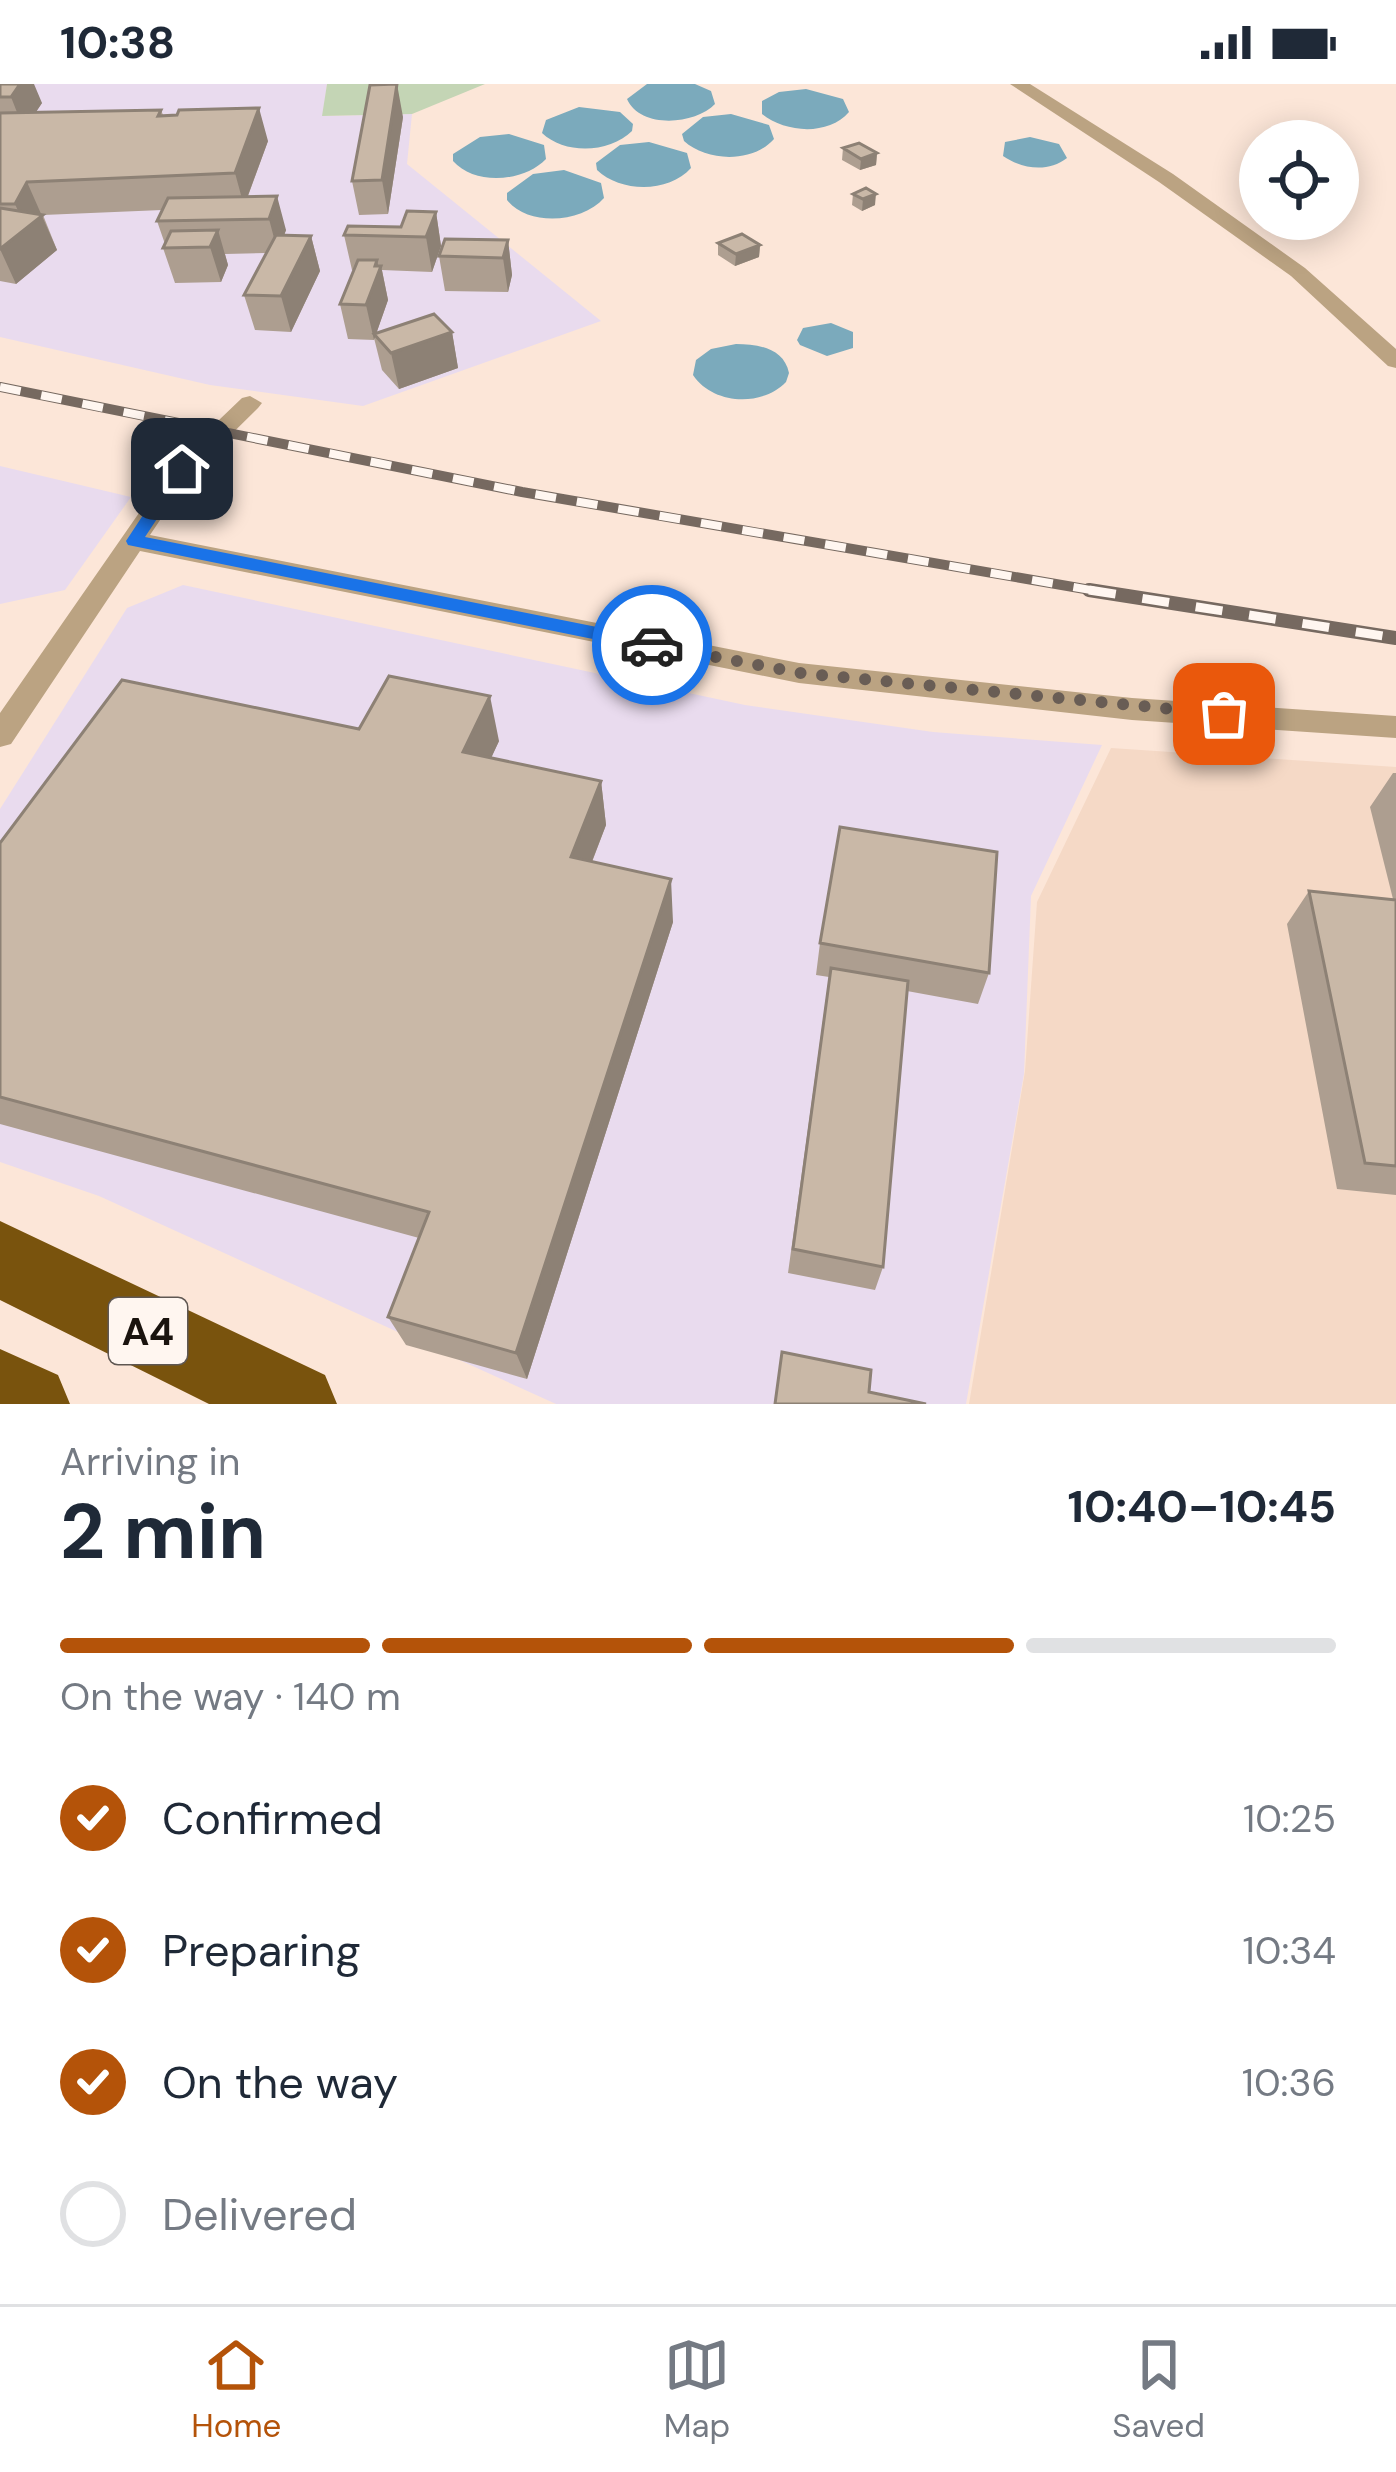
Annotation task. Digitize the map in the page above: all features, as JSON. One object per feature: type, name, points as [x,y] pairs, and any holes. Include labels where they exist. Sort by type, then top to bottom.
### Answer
[{"type":"highway","name":"A4","points":[[0,1259],[296,1404]]},
{"type":"highway","points":[[0,1390],[29,1404]]},
{"type":"street","points":[[1018,84],[1166,178],[1298,272],[1396,362]]},
{"type":"street","points":[[0,736],[182,469],[250,403]]},
{"type":"street","points":[[134,541],[800,673],[1132,709],[1396,727]]},
{"type":"shaded area","points":[[0,84],[327,84],[323,116],[412,114],[407,164],[601,321],[363,406],[210,385],[0,337]]},
{"type":"shaded area","points":[[0,466],[131,497],[65,590],[0,604]]},
{"type":"shaded area","points":[[183,585],[745,705],[933,732],[1102,745],[1031,896],[1024,1074],[966,1404],[556,1404],[99,1196],[0,1162],[0,809],[127,608]]},
{"type":"shaded area","points":[[1111,748],[1396,767],[1396,1404],[969,1404],[1025,1071],[1037,902]]},
{"type":"green space","points":[[327,84],[485,84],[412,114],[322,116]]},
{"type":"water","points":[[647,84],[695,84],[711,91],[715,104],[682,120],[655,119],[634,109],[627,99]]},
{"type":"water","points":[[806,89],[843,99],[849,112],[830,125],[807,129],[783,125],[762,114],[762,101],[779,92]]},
{"type":"water","points":[[579,107],[620,112],[633,124],[632,131],[612,144],[587,149],[563,145],[542,133],[546,120]]},
{"type":"water","points":[[731,114],[769,125],[774,139],[754,152],[730,157],[705,153],[684,141],[682,134],[703,117]]},
{"type":"water","points":[[509,134],[544,145],[546,159],[525,173],[500,178],[474,174],[453,161],[453,154],[480,137]]},
{"type":"water","points":[[1030,137],[1059,144],[1067,158],[1035,168],[1003,156],[1005,142]]},
{"type":"water","points":[[649,142],[687,153],[691,168],[670,182],[645,187],[619,183],[597,170],[596,163],[620,145]]},
{"type":"water","points":[[564,170],[601,183],[604,198],[583,213],[556,218],[528,215],[507,200],[507,193],[533,174]]},
{"type":"water","points":[[831,323],[853,332],[853,348],[827,356],[797,340],[803,328]]},
{"type":"water","points":[[736,344],[776,353],[789,373],[786,382],[751,399],[725,397],[702,385],[693,375],[696,360],[711,349]]},
{"type":"building","points":[[0,84],[20,84],[11,97],[0,97]]},
{"type":"building","points":[[397,84],[382,180],[352,181],[370,85]]},
{"type":"building","points":[[259,108],[235,173],[27,182],[15,204],[0,204],[0,113],[161,110],[158,116],[177,115],[179,110]]},
{"type":"building","points":[[859,143],[877,153],[861,159],[843,148]]},
{"type":"building","points":[[866,188],[876,194],[863,199],[853,194]]},
{"type":"building","points":[[277,196],[269,219],[157,221],[168,198]]},
{"type":"building","points":[[0,208],[43,215],[0,249]]},
{"type":"building","points":[[407,211],[436,212],[426,237],[344,235],[348,226],[401,227]]},
{"type":"building","points":[[218,230],[210,247],[163,248],[171,231]]},
{"type":"building","points":[[742,234],[760,245],[736,254],[718,243]]},
{"type":"building","points":[[276,235],[311,236],[281,296],[244,295]]},
{"type":"building","points":[[445,239],[508,240],[503,258],[439,256]]},
{"type":"building","points":[[358,260],[377,260],[375,266],[381,266],[366,305],[340,304]]},
{"type":"building","points":[[434,314],[452,332],[391,353],[374,334]]},
{"type":"building","points":[[389,676],[490,696],[463,752],[601,781],[571,857],[671,879],[516,1353],[388,1317],[429,1212],[0,1097],[0,843],[122,680],[359,729]]},
{"type":"building","points":[[840,827],[997,852],[989,973],[820,943]]},
{"type":"building","points":[[1309,891],[1396,900],[1396,1166],[1365,1163]]},
{"type":"building","points":[[831,968],[908,981],[883,1267],[793,1249]]},
{"type":"building","points":[[782,1352],[871,1370],[869,1392],[926,1404],[775,1404]]},
{"type":"railway","points":[[0,387],[522,492],[1106,593]]},
{"type":"railway","points":[[1089,590],[1106,593]]},
{"type":"railway","points":[[1106,593],[1396,638]]},
{"type":"way so far","points":[[652,645],[800,673],[1132,709],[1224,714]]},
{"type":"route","points":[[182,469],[134,541],[652,645]]}]
